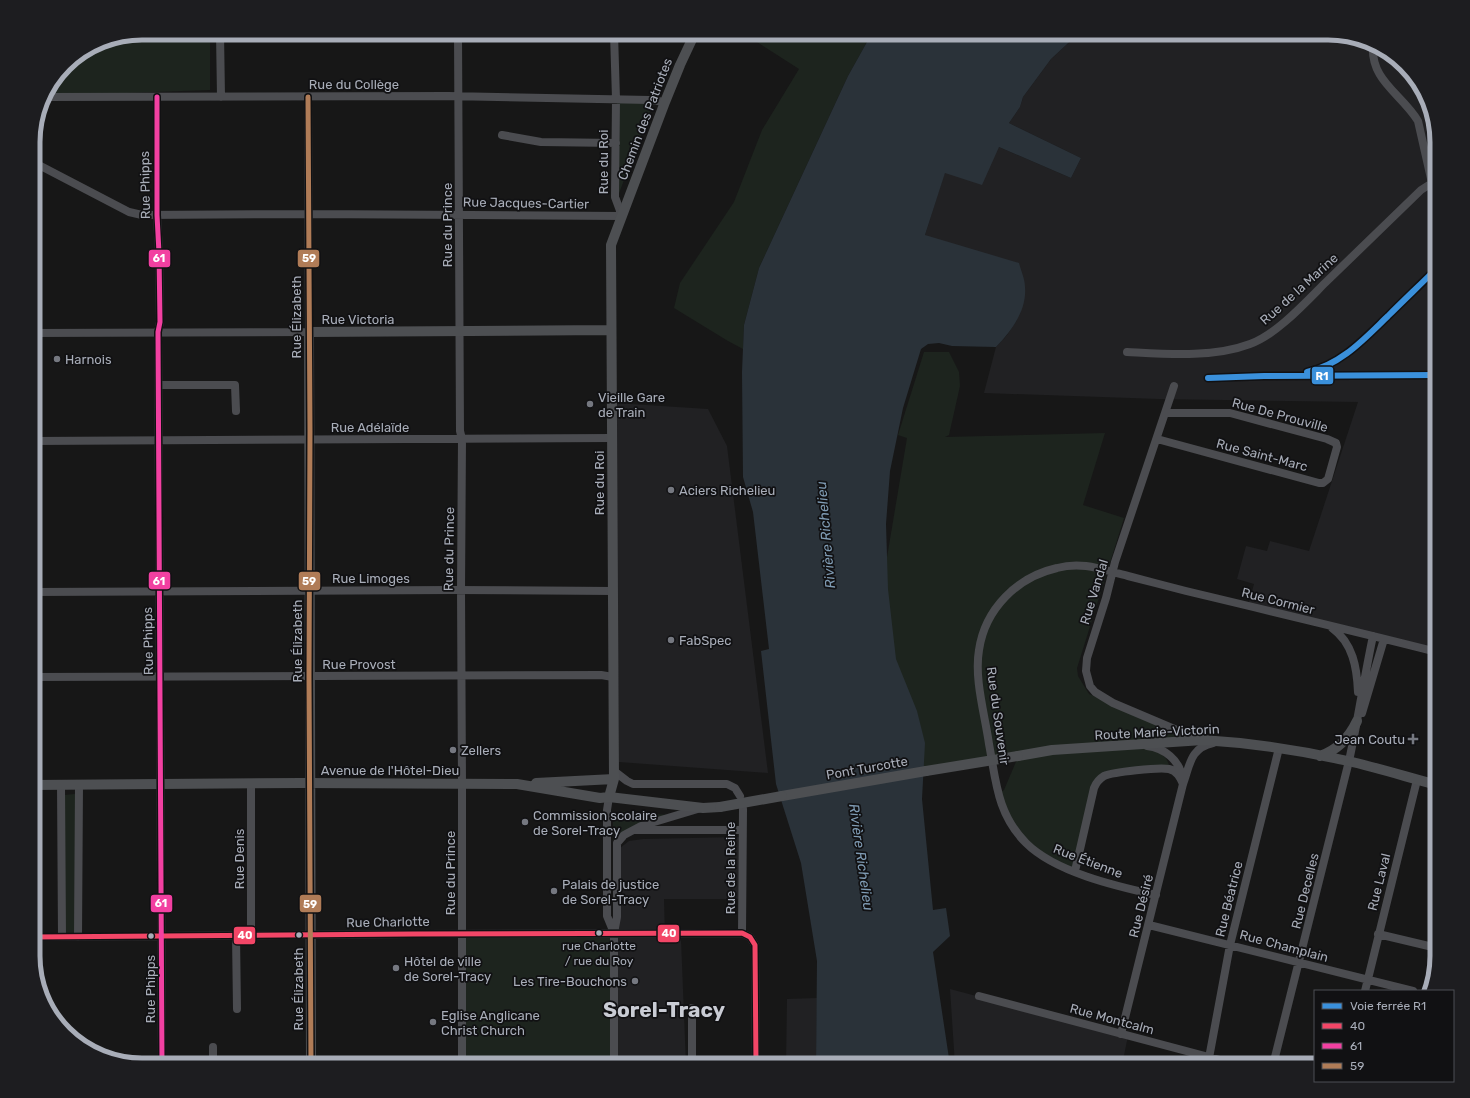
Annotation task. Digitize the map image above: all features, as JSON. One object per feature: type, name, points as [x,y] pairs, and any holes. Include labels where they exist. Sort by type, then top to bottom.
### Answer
[{"type":"main road","name":"Chemin des Patriotes","points":[[622,216],[665,102],[692,40]]},
{"type":"main road","name":"Rue du Roi","points":[[609,796],[614,775],[611,245],[622,216]]},
{"type":"main road","name":"Rue Victoria","points":[[309,332],[611,330]]},
{"type":"main road","name":"Rue Élizabeth","points":[[309,332],[311,1058]]},
{"type":"main road","points":[[1320,756],[1330,753],[1341,744],[1352,731],[1357,722]]},
{"type":"main road","name":"Route Marie-Victorin","points":[[1018,756],[1052,750],[1203,740],[1220,741],[1280,748],[1349,761],[1430,783]]},
{"type":"main road","name":"Pont Turcotte","points":[[720,807],[1018,756]]},
{"type":"main road","points":[[530,786],[537,782],[614,775]]},
{"type":"main road","name":"Avenue de l'Hôtel-Dieu","points":[[40,785],[251,783],[516,784],[600,798],[609,796],[703,808],[720,807]]},
{"type":"street","points":[[220,40],[221,97]]},
{"type":"street","name":"Rue du Prince","points":[[458,40],[460,431],[462,439],[462,1058]]},
{"type":"street","name":"Rue du Roi","points":[[614,40],[616,99],[615,197],[622,216]]},
{"type":"street","points":[[1373,51],[1373,62],[1377,70],[1388,86],[1407,106],[1418,121],[1430,164]]},
{"type":"street","points":[[53,94],[57,97]]},
{"type":"street","name":"Rue du Collège","points":[[51,97],[458,97],[616,99],[665,102]]},
{"type":"street","name":"Rue Phipps","points":[[157,97],[157,215],[160,322],[158,332],[162,1058]]},
{"type":"street","name":"Rue Élizabeth","points":[[308,97],[309,332]]},
{"type":"street","points":[[502,135],[541,142],[616,143]]},
{"type":"street","name":"Rue Jacques-Cartier","points":[[40,166],[128,212],[142,215],[309,214],[622,216]]},
{"type":"street","name":"Rue de la Marine","points":[[1127,352],[1193,354],[1224,351],[1252,344],[1263,338],[1301,307],[1421,190],[1430,185]]},
{"type":"street","name":"Rue Victoria","points":[[40,333],[309,332]]},
{"type":"street","points":[[159,385],[235,385],[236,411]]},
{"type":"street","name":"Rue Vandal","points":[[1174,386],[1113,572],[1087,658],[1086,671],[1090,686],[1095,692],[1113,703],[1189,736],[1203,740]]},
{"type":"street","name":"Rue De Prouville","points":[[1166,413],[1221,412],[1237,414],[1327,439],[1336,445]]},
{"type":"street","name":"Rue Adélaïde","points":[[40,440],[612,438]]},
{"type":"street","name":"Rue Saint-Marc","points":[[1157,439],[1323,483],[1328,479],[1336,445]]},
{"type":"street","name":"Rue du Souvenir","points":[[998,794],[978,665],[981,641],[990,617],[1014,587],[1041,573],[1057,568],[1076,565],[1089,566],[1113,572]]},
{"type":"street","name":"Rue Cormier","points":[[1113,572],[1430,650]]},
{"type":"street","name":"Rue Limoges","points":[[40,592],[310,590],[613,591]]},
{"type":"street","points":[[1328,625],[1345,639],[1351,650],[1358,683],[1357,722]]},
{"type":"street","name":"Rue Decelles","points":[[1275,1058],[1349,761],[1373,636]]},
{"type":"street","name":"Rue Decelles","points":[[1357,722],[1363,712],[1384,639]]},
{"type":"street","name":"Rue Provost","points":[[40,677],[604,675],[613,677]]},
{"type":"street","name":"Rue Désiré","points":[[1121,1034],[1183,784],[1196,752],[1203,745],[1220,741]]},
{"type":"street","name":"Rue Désiré","points":[[1138,745],[1155,747],[1172,757],[1182,772],[1183,784]]},
{"type":"street","name":"Rue Béatrice","points":[[1209,1058],[1230,945],[1280,748]]},
{"type":"street","points":[[1075,871],[1094,788],[1099,779],[1112,774],[1160,768],[1170,769],[1179,774],[1183,784]]},
{"type":"street","points":[[614,775],[635,784],[727,784],[735,788],[740,796]]},
{"type":"street","name":"Rue Laval","points":[[1365,990],[1378,934],[1418,780]]},
{"type":"street","name":"Rue Denis","points":[[251,783],[251,935]]},
{"type":"street","points":[[61,785],[62,937]]},
{"type":"street","points":[[78,937],[79,785]]},
{"type":"street","name":"Rue Étienne","points":[[998,794],[1009,822],[1025,842],[1043,857],[1075,871],[1111,884],[1156,895]]},
{"type":"street","name":"Rue du Roi","points":[[609,796],[606,810],[607,916],[614,933]]},
{"type":"street","name":"Rue du Roi","points":[[614,1058],[614,933],[617,917],[617,846],[622,837],[647,823],[703,808]]},
{"type":"street","name":"Rue de la Reine","points":[[743,809],[742,933],[750,937],[755,945],[756,1058]]},
{"type":"street","points":[[634,830],[742,830]]},
{"type":"street","name":"Rue Champlain","points":[[1149,925],[1408,990]]},
{"type":"street","name":"Rue Charlotte","points":[[40,937],[742,933]]},
{"type":"street","points":[[1378,934],[1430,946]]},
{"type":"street","points":[[236,935],[237,1009]]},
{"type":"street","name":"Rue Montcalm","points":[[979,996],[1209,1058]]},
{"type":"street","points":[[692,1008],[692,1058]]},
{"type":"street","points":[[213,1047],[213,1058]]},
{"type":"shaded area","points":[[142,40],[210,40],[210,90],[127,93],[56,93],[54,91],[57,85],[70,70],[85,57],[109,45]]},
{"type":"shaded area","points":[[754,40],[868,40],[848,76],[759,268],[744,325],[743,349],[674,308],[680,283],[734,202],[762,130],[799,69]]},
{"type":"shaded area","points":[[1071,40],[1328,40],[1355,43],[1379,54],[1395,65],[1413,85],[1425,109],[1430,135],[1430,650],[1248,606],[1254,584],[1237,579],[1246,546],[1267,551],[1270,541],[1309,551],[1358,402],[1159,399],[984,393],[996,347],[1007,335],[1017,320],[925,235],[945,172],[999,147],[1071,178],[1081,158],[1009,123],[1020,107],[1023,97],[1051,59]]},
{"type":"shaded area","points":[[617,101],[654,101],[618,196]]},
{"type":"shaded area","points":[[924,352],[949,352],[959,372],[960,386],[949,435],[945,437],[1105,433],[1083,505],[1124,518],[1077,668],[1078,676],[1089,694],[1189,736],[1141,744],[1163,755],[1170,769],[1099,779],[1075,871],[1025,842],[998,794],[1004,790],[1018,757],[915,768],[882,587],[907,438],[898,435]]},
{"type":"shaded area","points":[[615,403],[708,409],[727,446],[768,773],[619,762]]},
{"type":"shaded area","points":[[75,794],[81,939],[64,939],[64,795]]},
{"type":"shaded area","points":[[621,811],[679,816],[623,835],[613,840],[613,822]]},
{"type":"shaded area","points":[[740,837],[738,899],[664,899],[665,938],[681,939],[686,1058],[615,1058],[620,848],[629,841],[643,839]]},
{"type":"shaded area","points":[[462,936],[614,936],[614,1058],[462,1058]]},
{"type":"shaded area","points":[[950,989],[1128,1036],[1123,1058],[955,1058]]},
{"type":"shaded area","points":[[817,998],[816,1058],[786,1058],[787,999]]},
{"type":"water","name":"Rivière Richelieu","points":[[868,40],[1071,40],[1051,59],[1023,97],[1020,107],[1009,123],[1081,158],[1071,178],[999,147],[982,185],[945,173],[925,235],[1019,263],[1024,278],[1025,296],[1021,312],[1017,320],[996,347],[952,346],[939,343],[928,344],[921,349],[903,408],[890,471],[886,524],[888,589],[896,659],[917,711],[925,743],[922,799],[933,910],[946,908],[950,936],[933,952],[949,1058],[816,1058],[817,961],[801,863],[776,784],[761,651],[769,649],[753,512],[743,477],[742,372],[744,325],[759,268],[848,76]]},
{"type":"rail line","name":"R1","points":[[1307,372],[1331,363],[1352,350],[1430,275]]},
{"type":"rail line","name":"R1","points":[[1208,378],[1264,376],[1430,375]]},
{"type":"transit line","name":"61","points":[[157,97],[157,215],[160,322],[158,332],[162,1058]]},
{"type":"transit line","name":"59","points":[[308,97],[311,1058]]},
{"type":"transit line","name":"40","points":[[40,937],[742,933],[750,937],[755,945],[756,1058]]},
{"type":"place","name":"Harnois","points":[[57,359]]},
{"type":"place","name":"Vieille Gare de Train","points":[[590,404]]},
{"type":"place","name":"Aciers Richelieu","points":[[671,490]]},
{"type":"place","name":"FabSpec","points":[[671,640]]},
{"type":"place","name":"Jean Coutu","points":[[1413,739]]},
{"type":"place","name":"Zellers","points":[[453,750]]},
{"type":"place","name":"Commission scolaire de Sorel-Tracy","points":[[525,822]]},
{"type":"place","name":"Palais de justice de Sorel-Tracy","points":[[554,891]]},
{"type":"place","name":"rue Charlotte / rue du Roy","points":[[599,933]]},
{"type":"place","name":"Hôtel de ville de Sorel-Tracy","points":[[396,968]]},
{"type":"place","name":"Les Tire-Bouchons","points":[[635,981]]},
{"type":"place","name":"Eglise Anglicane Christ Church","points":[[433,1022]]},
{"type":"district","name":"Sorel-Tracy","points":[[664,1009]]}]
